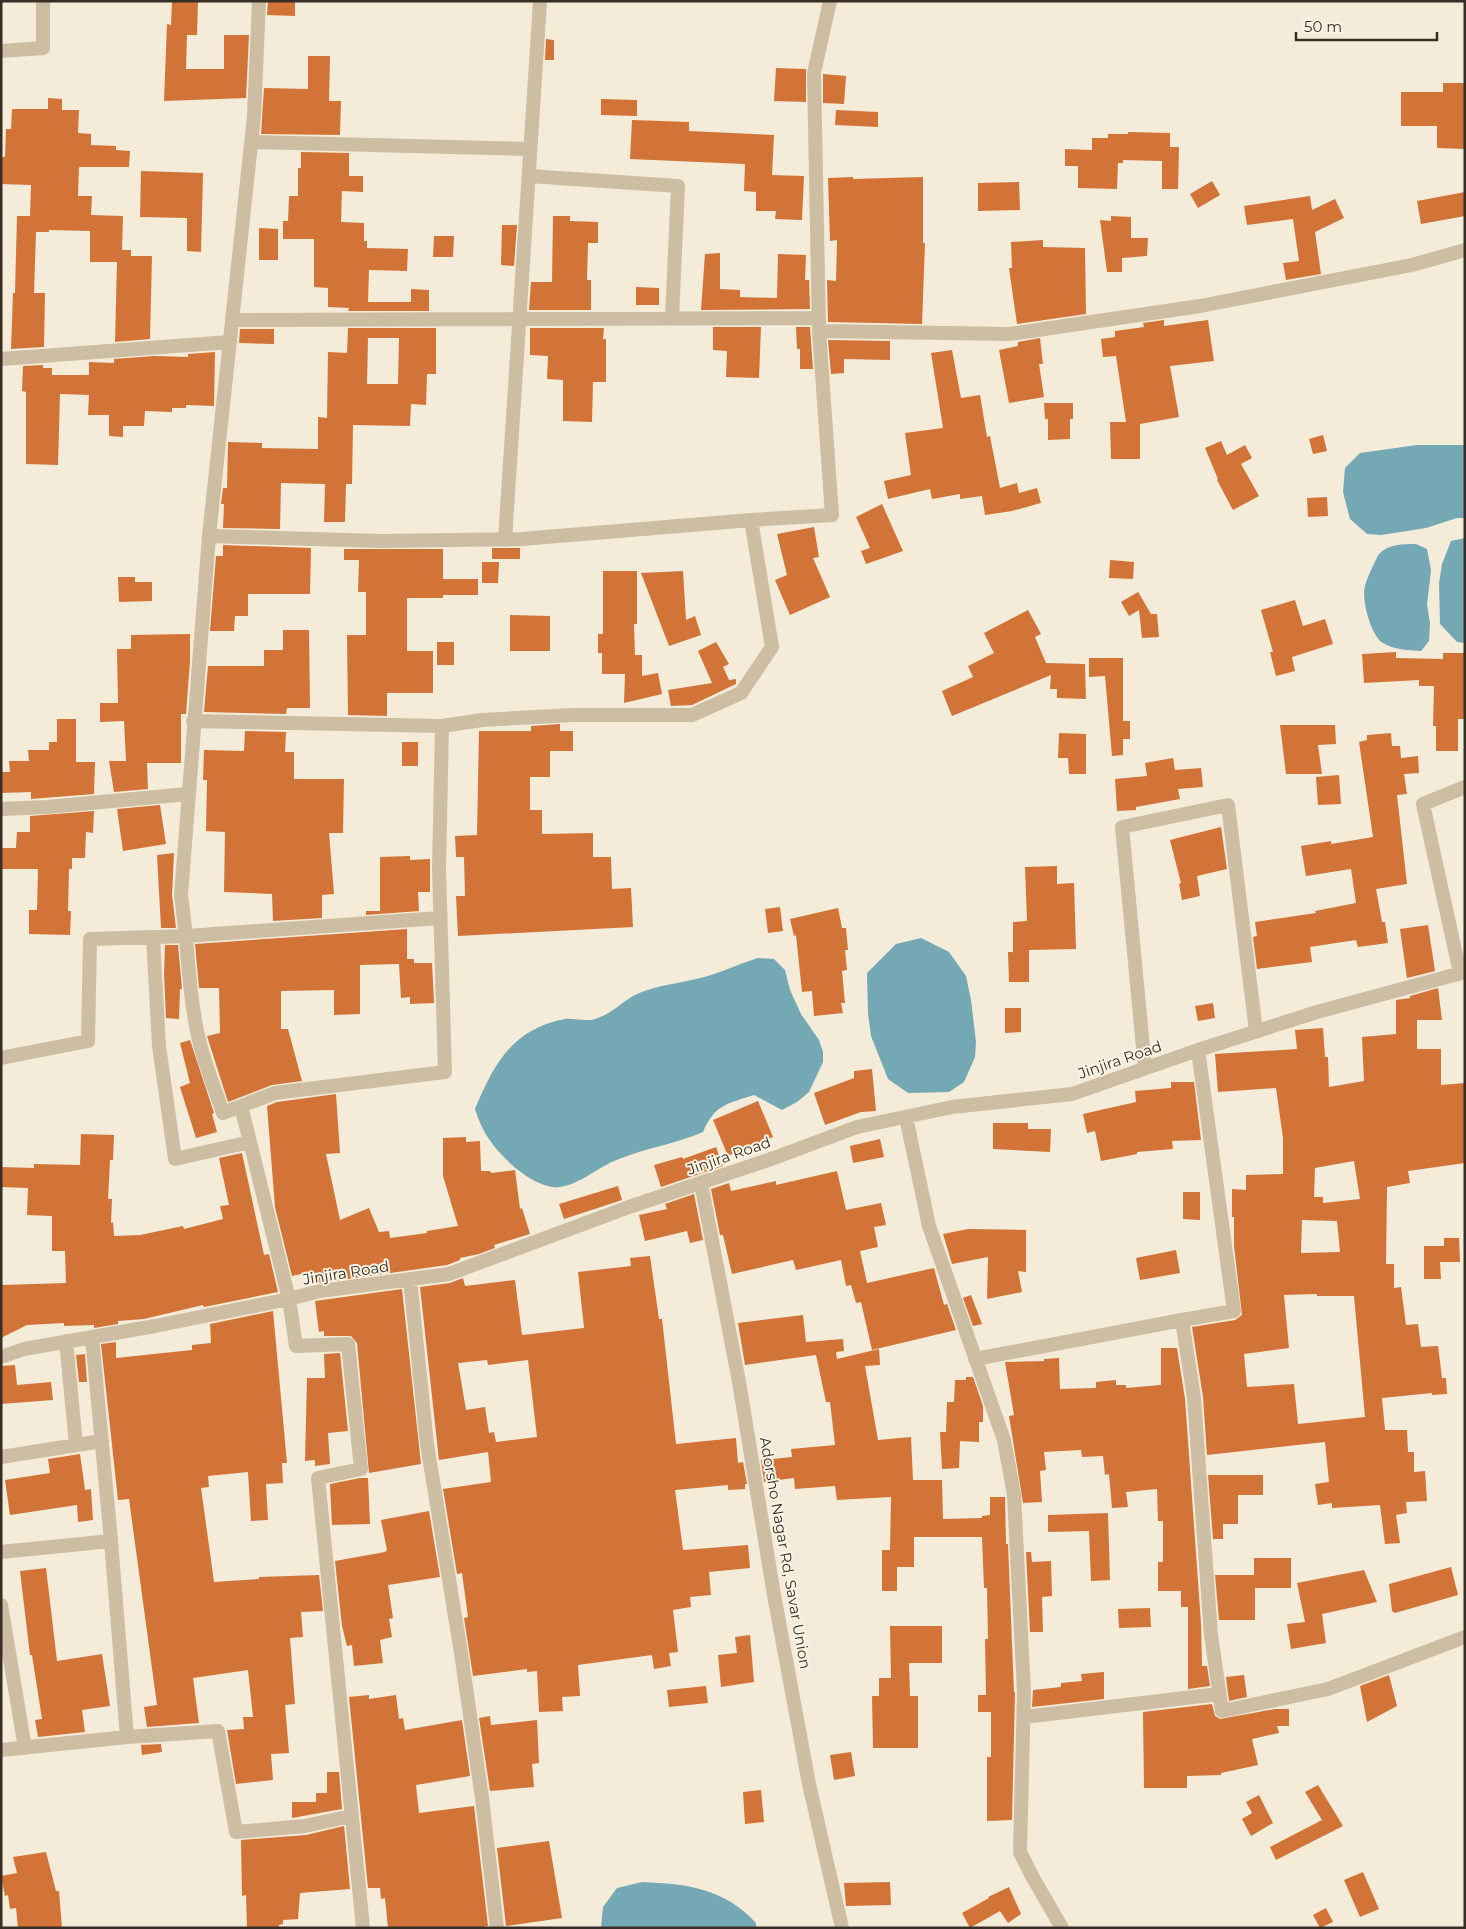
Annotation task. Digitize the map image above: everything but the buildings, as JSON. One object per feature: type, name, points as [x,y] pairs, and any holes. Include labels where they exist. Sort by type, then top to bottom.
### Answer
[{"type":"street","points":[[1,51],[42,48],[43,1]]},
{"type":"street","points":[[259,1],[251,142],[209,536],[193,721],[181,894],[187,936],[188,968],[199,1040],[223,1113],[276,1092],[445,1072],[439,869],[442,726]]},
{"type":"street","points":[[505,540],[540,1]]},
{"type":"street","points":[[209,536],[380,541],[505,540],[832,515],[819,324],[814,73],[830,1]]},
{"type":"street","points":[[251,142],[530,149]]},
{"type":"street","points":[[529,176],[678,186],[672,318]]},
{"type":"street","points":[[232,320],[672,318],[1010,334],[1200,306],[1412,265],[1465,250]]},
{"type":"street","points":[[1,359],[230,342]]},
{"type":"street","points":[[193,721],[442,726],[482,720],[564,715],[692,715],[740,693],[772,647],[751,520]]},
{"type":"street","points":[[1462,973],[1423,804],[1465,787]]},
{"type":"street","points":[[1,808],[188,794]]},
{"type":"street","points":[[1145,1068],[1122,827],[1228,805],[1256,1031]]},
{"type":"street","points":[[1,1058],[88,1041],[90,938],[187,936],[440,918]]},
{"type":"street","points":[[153,937],[159,1046],[175,1159],[250,1142]]},
{"type":"street","name":"Jinjira Road","points":[[1,1358],[24,1349],[289,1299],[320,1291],[449,1274],[629,1207],[774,1158],[857,1127],[952,1107],[1072,1094],[1198,1050],[1316,1012],[1462,973]]},
{"type":"street","points":[[975,1359],[1234,1311],[1198,1050]]},
{"type":"street","points":[[241,1106],[289,1299],[296,1346],[348,1344],[361,1469],[318,1478],[363,1928]]},
{"type":"street","points":[[906,1117],[928,1226],[1004,1440],[1014,1495],[1024,1692],[1020,1852],[1062,1928]]},
{"type":"street","name":"Adorsho Nagar Rd, Savar Union","points":[[701,1182],[739,1382],[774,1595],[806,1765],[842,1928]]},
{"type":"street","points":[[410,1279],[427,1444],[461,1653],[498,1928]]},
{"type":"street","points":[[1182,1320],[1194,1398],[1211,1635],[1222,1711],[1328,1689],[1465,1637]]},
{"type":"street","points":[[92,1337],[127,1736]]},
{"type":"street","points":[[66,1341],[76,1445]]},
{"type":"street","points":[[1,1457],[102,1441]]},
{"type":"street","points":[[1,1552],[111,1541]]},
{"type":"street","points":[[1,1605],[25,1748]]},
{"type":"street","points":[[1024,1718],[1219,1694]]},
{"type":"street","points":[[1,1750],[127,1736],[218,1731],[236,1832],[305,1826],[351,1816]]},
{"type":"water","points":[[1417,445],[1465,445],[1465,518],[1457,518],[1426,528],[1381,535],[1367,534],[1350,519],[1343,492],[1345,468],[1360,453]]},
{"type":"water","points":[[1465,538],[1465,643],[1457,642],[1440,624],[1439,583],[1442,564],[1451,541]]},
{"type":"water","points":[[1416,544],[1427,549],[1431,570],[1427,605],[1430,623],[1429,641],[1421,651],[1401,649],[1383,643],[1371,625],[1364,599],[1366,583],[1379,554],[1391,546]]},
{"type":"water","points":[[921,938],[949,952],[966,976],[971,1000],[976,1042],[975,1057],[964,1082],[949,1092],[908,1093],[888,1079],[871,1036],[868,1014],[867,973],[896,944]]},
{"type":"water","points":[[758,958],[774,959],[785,970],[790,990],[801,1014],[819,1040],[823,1052],[823,1062],[809,1092],[797,1102],[782,1110],[754,1095],[729,1103],[717,1110],[703,1132],[619,1159],[583,1179],[560,1187],[537,1182],[514,1167],[487,1136],[475,1109],[498,1063],[518,1040],[531,1031],[565,1019],[595,1019],[607,1014],[632,997],[645,991],[708,976]]},
{"type":"water","points":[[642,1882],[674,1884],[718,1895],[744,1911],[756,1923],[756,1928],[601,1928],[603,1907],[617,1888]]}]
